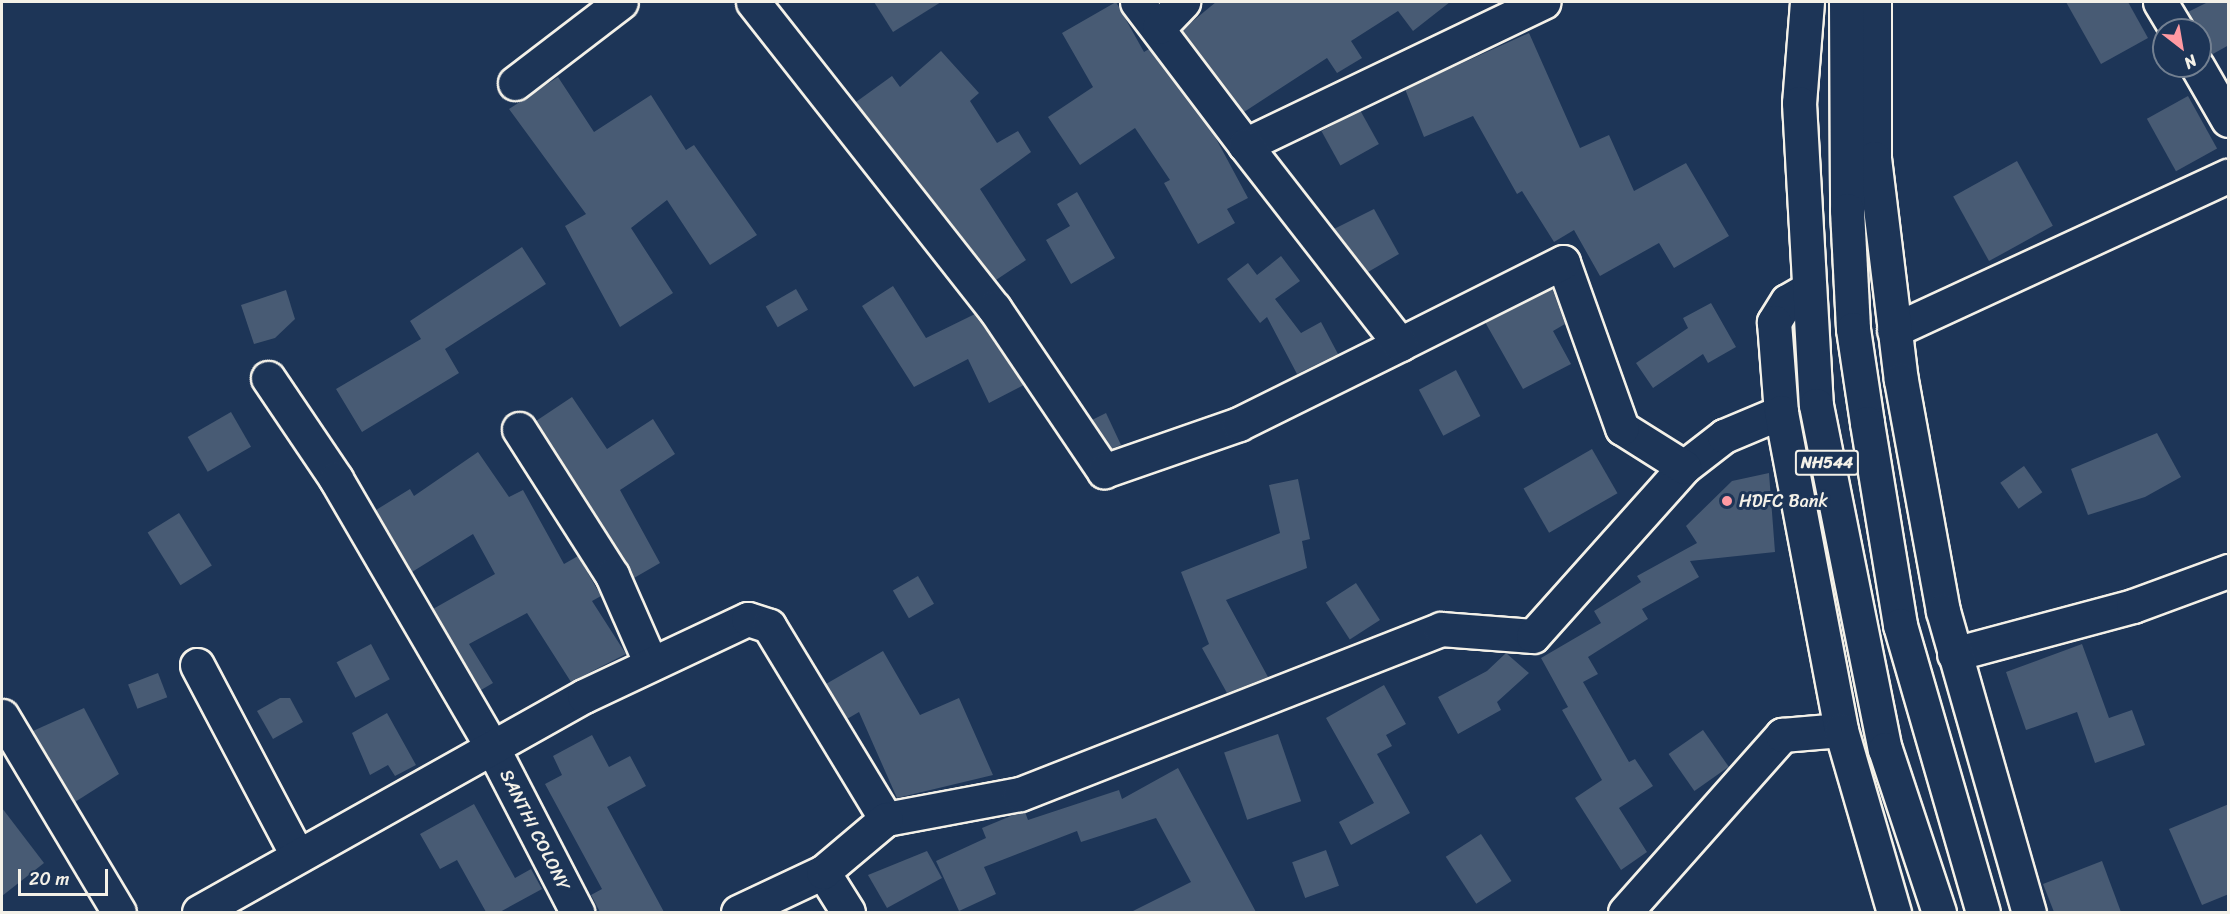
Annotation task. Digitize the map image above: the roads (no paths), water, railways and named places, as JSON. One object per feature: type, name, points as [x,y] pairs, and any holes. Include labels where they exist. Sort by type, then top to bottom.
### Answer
[{"type":"main road","points":[[515,83],[621,2]]},
{"type":"main road","points":[[753,2],[994,308],[1104,471],[1239,424],[1563,262],[1622,428],[1658,496]]},
{"type":"main road","points":[[1137,2],[1159,27],[1245,145],[1400,344]]},
{"type":"main road","points":[[1159,27],[1183,2]]},
{"type":"main road","points":[[1245,145],[1543,2]]},
{"type":"main road","name":"NH544","points":[[1808,2],[1799,103],[1816,405],[1884,750],[1939,912]]},
{"type":"main road","name":"NH544","points":[[1846,2],[1853,329],[1894,590],[1955,826],[1983,912]]},
{"type":"main road","points":[[1874,2],[1874,158],[1894,330],[1954,654],[2029,912]]},
{"type":"main road","points":[[2160,2],[2169,18]]},
{"type":"main road","points":[[2204,78],[2229,120]]},
{"type":"main road","points":[[1894,330],[2229,177]]},
{"type":"main road","points":[[1808,289],[1787,302],[1774,322],[1781,412],[1841,730],[1894,912]]},
{"type":"main road","name":"SANTHI COLONY","points":[[268,378],[336,479],[492,747],[577,912]]},
{"type":"main road","points":[[738,912],[823,872],[886,819],[1020,794],[1441,629],[1533,636],[1684,468],[1724,436],[1781,412]]},
{"type":"main road","points":[[1622,428],[1684,468]]},
{"type":"main road","points":[[519,429],[612,575],[651,664]]},
{"type":"main road","points":[[1954,654],[2133,606],[2229,571]]},
{"type":"main road","points":[[199,912],[492,747],[651,664],[748,619],[769,627],[886,819]]},
{"type":"main road","points":[[197,665],[297,855]]},
{"type":"main road","points":[[2,716],[119,912]]},
{"type":"main road","points":[[1635,909],[1782,735],[1841,730]]},
{"type":"main road","points":[[823,872],[848,912]]},
{"type":"place","name":"HDFC Bank","points":[[1727,501]]}]
